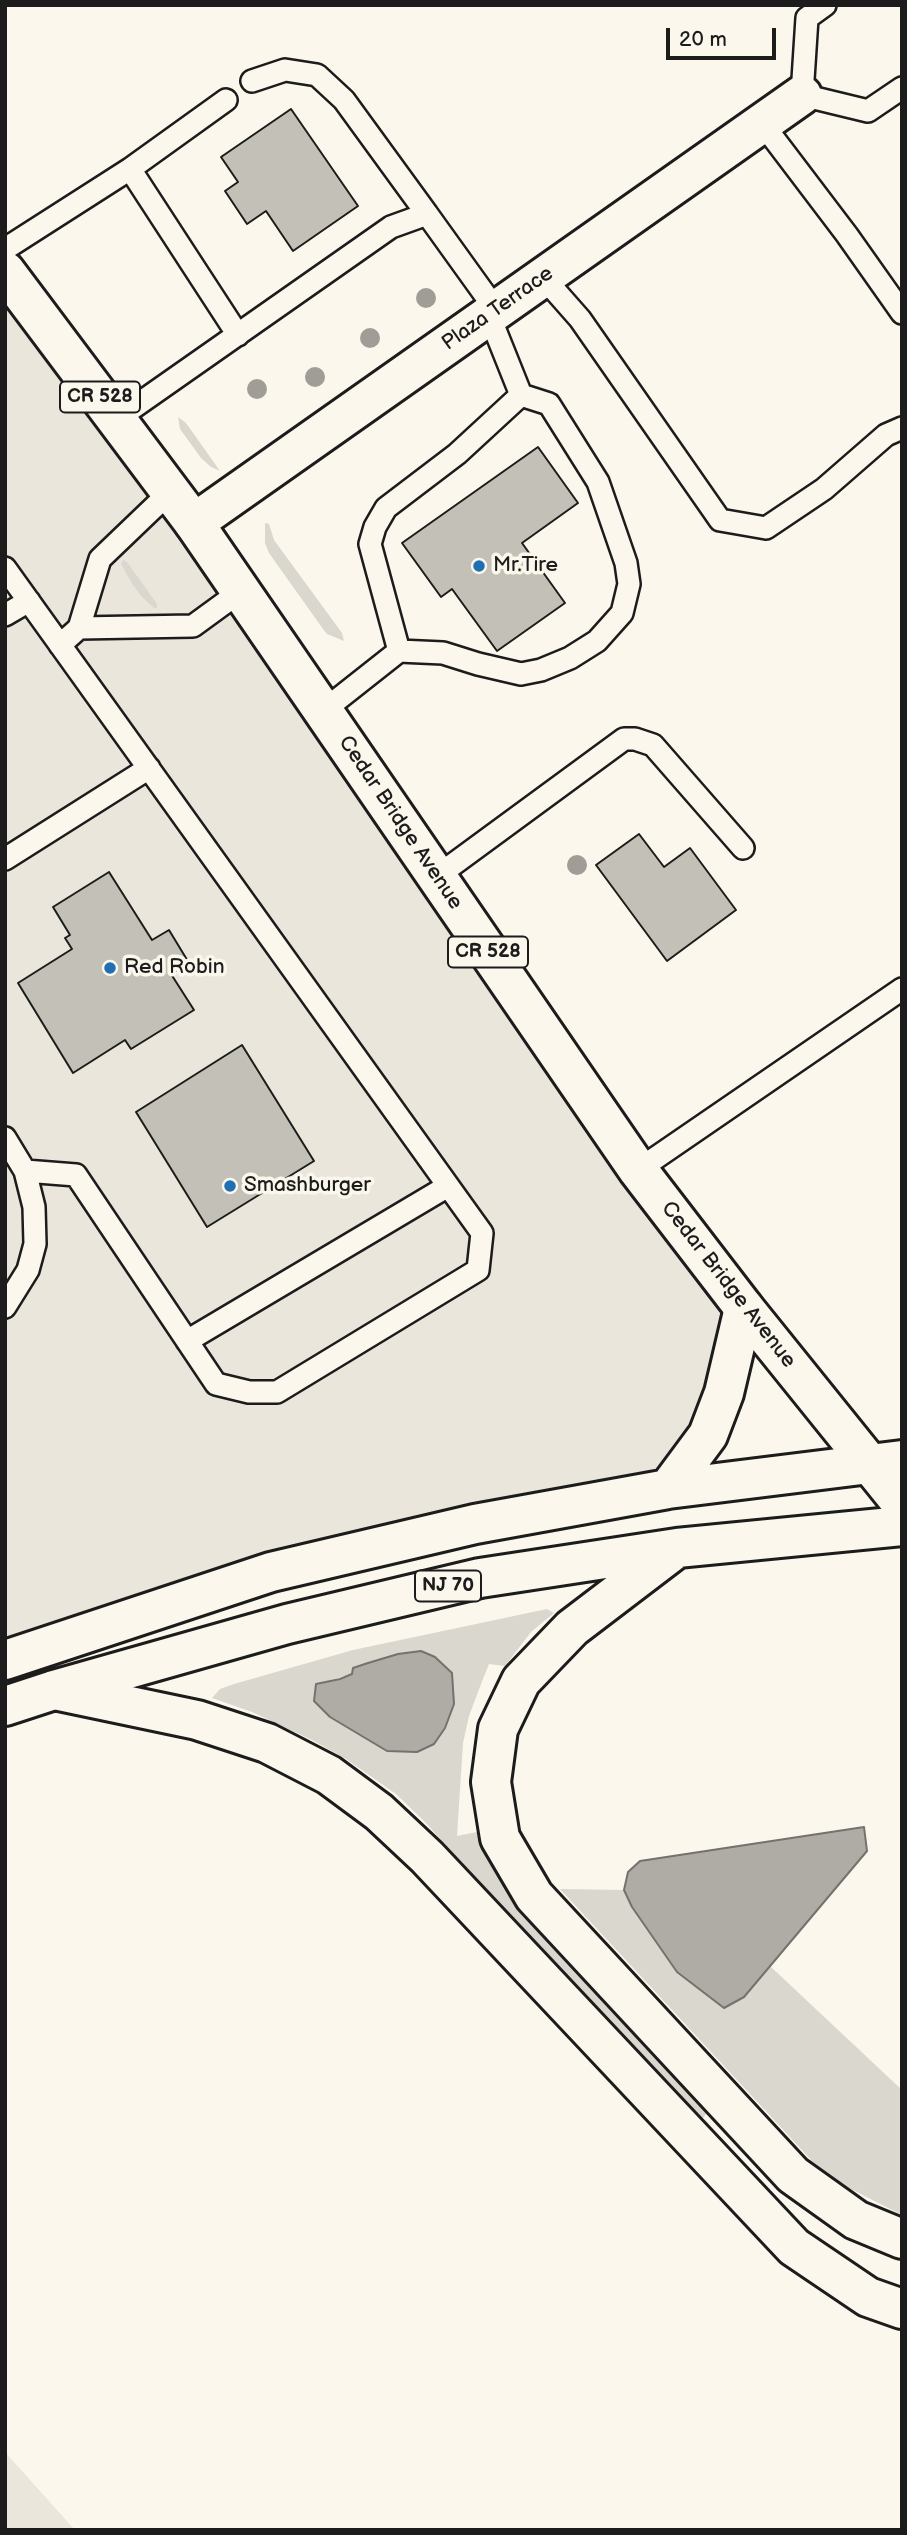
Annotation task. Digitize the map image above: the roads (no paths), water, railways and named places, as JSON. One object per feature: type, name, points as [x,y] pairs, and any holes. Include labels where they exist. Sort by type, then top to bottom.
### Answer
[{"type":"main road","name":"Plaza Terrace","points":[[194,523],[802,95]]},
{"type":"main road","name":"Cedar Bridge Avenue","points":[[5,271],[194,523],[638,1170],[744,1308],[886,1462],[902,1504]]},
{"type":"main road","points":[[668,1489],[708,1435],[724,1393],[744,1308]]},
{"type":"main road","points":[[5,1660],[271,1572],[475,1524],[668,1489],[886,1462]]},
{"type":"main road","name":"NJ 70","points":[[5,1706],[287,1624],[481,1578],[677,1548],[902,1526]]},
{"type":"main road","points":[[677,1548],[572,1628],[522,1681],[498,1729],[491,1782],[500,1838],[534,1896],[793,2175],[856,2220],[902,2239]]},
{"type":"main road","points":[[54,1690],[197,1720],[267,1742],[329,1775],[379,1812],[427,1857],[794,2247],[868,2297],[902,2309]]},
{"type":"lane","points":[[825,5],[807,18],[802,95],[868,111],[902,88]]},
{"type":"lane","points":[[252,81],[285,70],[317,75],[344,100],[427,214],[493,313],[521,395]]},
{"type":"lane","points":[[5,249],[130,169],[226,100]]},
{"type":"lane","points":[[762,123],[902,313]]},
{"type":"lane","points":[[130,169],[238,335]]},
{"type":"lane","points":[[117,419],[391,227],[427,214]]},
{"type":"lane","points":[[543,277],[580,319],[720,520],[766,528],[824,489],[886,435],[902,428]]},
{"type":"lane","points":[[323,711],[399,651],[443,653],[521,674],[541,670],[570,658],[597,641],[622,613],[629,584],[626,563],[598,482],[549,404],[521,395]]},
{"type":"lane","points":[[399,651],[370,544],[375,527],[386,508],[457,454],[521,395]]},
{"type":"lane","points":[[60,645],[79,628],[100,559],[171,491]]},
{"type":"lane","points":[[5,568],[482,1233],[478,1270],[277,1392],[248,1392],[216,1384],[76,1175],[25,1171]]},
{"type":"lane","points":[[79,628],[193,626],[241,591]]},
{"type":"lane","points":[[5,615],[29,601]]},
{"type":"lane","points":[[436,877],[624,739],[653,745],[743,848]]},
{"type":"lane","points":[[5,859],[149,768]]},
{"type":"lane","points":[[638,1170],[902,989]]},
{"type":"lane","points":[[5,1138],[25,1171],[34,1207],[34,1244],[28,1270],[5,1307]]},
{"type":"lane","points":[[187,1341],[448,1186]]},
{"type":"place","name":"Mr.Tire","points":[[479,566]]},
{"type":"place","name":"Red Robin","points":[[110,968]]},
{"type":"place","name":"Smashburger","points":[[230,1186]]}]
